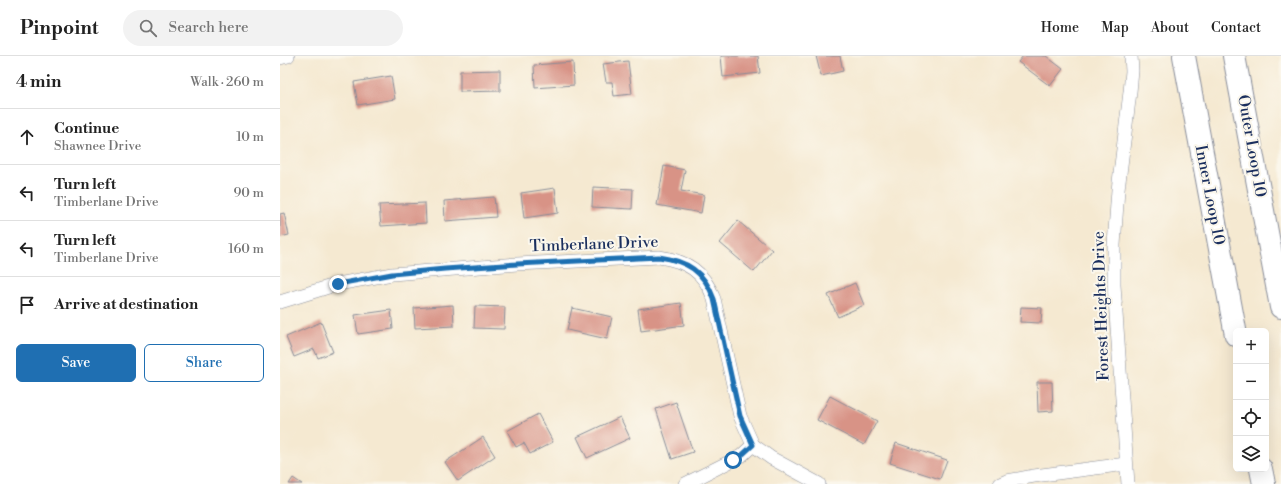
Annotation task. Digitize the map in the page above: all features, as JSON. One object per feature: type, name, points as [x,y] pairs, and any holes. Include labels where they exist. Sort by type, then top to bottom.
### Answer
[{"type":"highway","name":"Inner Loop 10","points":[[1184,56],[1235,328]]},
{"type":"highway","name":"Outer Loop 10","points":[[1234,56],[1281,307]]},
{"type":"highway","points":[[1262,472],[1264,484]]},
{"type":"street","points":[[280,58],[288,56]]},
{"type":"street","name":"Forest Heights Drive","points":[[1128,484],[1114,285],[1114,245],[1118,190],[1132,71],[1131,56]]},
{"type":"street","name":"Timberlane Drive","points":[[280,302],[338,284],[392,274],[517,264],[659,257],[674,259],[694,269],[701,275],[711,290],[740,416],[753,445]]},
{"type":"street","points":[[685,484],[741,456],[753,445],[771,458],[819,484]]},
{"type":"street","points":[[1000,484],[1007,481],[1034,476],[1126,464]]},
{"type":"building","points":[[721,56],[758,56],[760,73],[723,77]]},
{"type":"building","points":[[816,56],[840,56],[843,71],[821,76]]},
{"type":"building","points":[[1023,56],[1046,56],[1063,69],[1050,86],[1018,62]]},
{"type":"building","points":[[628,61],[632,94],[614,96],[612,82],[606,82],[603,64]]},
{"type":"building","points":[[573,62],[574,85],[535,88],[534,65]]},
{"type":"building","points":[[500,70],[500,91],[460,92],[460,71]]},
{"type":"building","points":[[391,76],[395,99],[358,105],[354,82]]},
{"type":"building","points":[[664,166],[685,170],[681,191],[704,195],[701,213],[657,205]]},
{"type":"building","points":[[593,187],[633,189],[632,209],[592,207]]},
{"type":"building","points":[[555,188],[558,213],[524,218],[521,193]]},
{"type":"building","points":[[494,197],[496,217],[445,221],[444,201]]},
{"type":"building","points":[[425,203],[426,223],[381,226],[379,205]]},
{"type":"building","points":[[284,213],[289,235],[280,237],[280,214]]},
{"type":"building","points":[[738,221],[772,250],[754,272],[720,243]]},
{"type":"building","points":[[855,283],[864,305],[838,317],[828,295]]},
{"type":"building","points":[[681,303],[684,325],[641,331],[638,309]]},
{"type":"building","points":[[453,305],[454,326],[415,328],[414,308]]},
{"type":"building","points":[[475,306],[505,307],[504,329],[474,328]]},
{"type":"building","points":[[1021,307],[1042,308],[1041,323],[1020,322]]},
{"type":"building","points":[[572,308],[612,317],[607,339],[567,330]]},
{"type":"building","points":[[391,310],[393,329],[358,334],[355,315]]},
{"type":"building","points":[[321,322],[333,352],[318,358],[314,349],[294,357],[286,337]]},
{"type":"building","points":[[1037,382],[1052,382],[1053,411],[1038,412]]},
{"type":"building","points":[[830,396],[877,421],[864,445],[817,420]]},
{"type":"building","points":[[676,402],[693,452],[672,459],[656,409]]},
{"type":"building","points":[[538,414],[553,442],[530,454],[524,443],[516,447],[507,431]]},
{"type":"building","points":[[620,417],[630,438],[587,458],[577,437]]},
{"type":"building","points":[[483,437],[495,456],[458,481],[445,462]]},
{"type":"building","points":[[896,443],[947,460],[940,479],[890,463]]},
{"type":"building","points":[[293,478],[302,484],[289,484]]},
{"type":"route","points":[[338,284],[392,274],[517,264],[659,257],[674,259],[684,263],[701,275],[711,290],[740,416],[753,445],[741,456],[733,460]]}]
